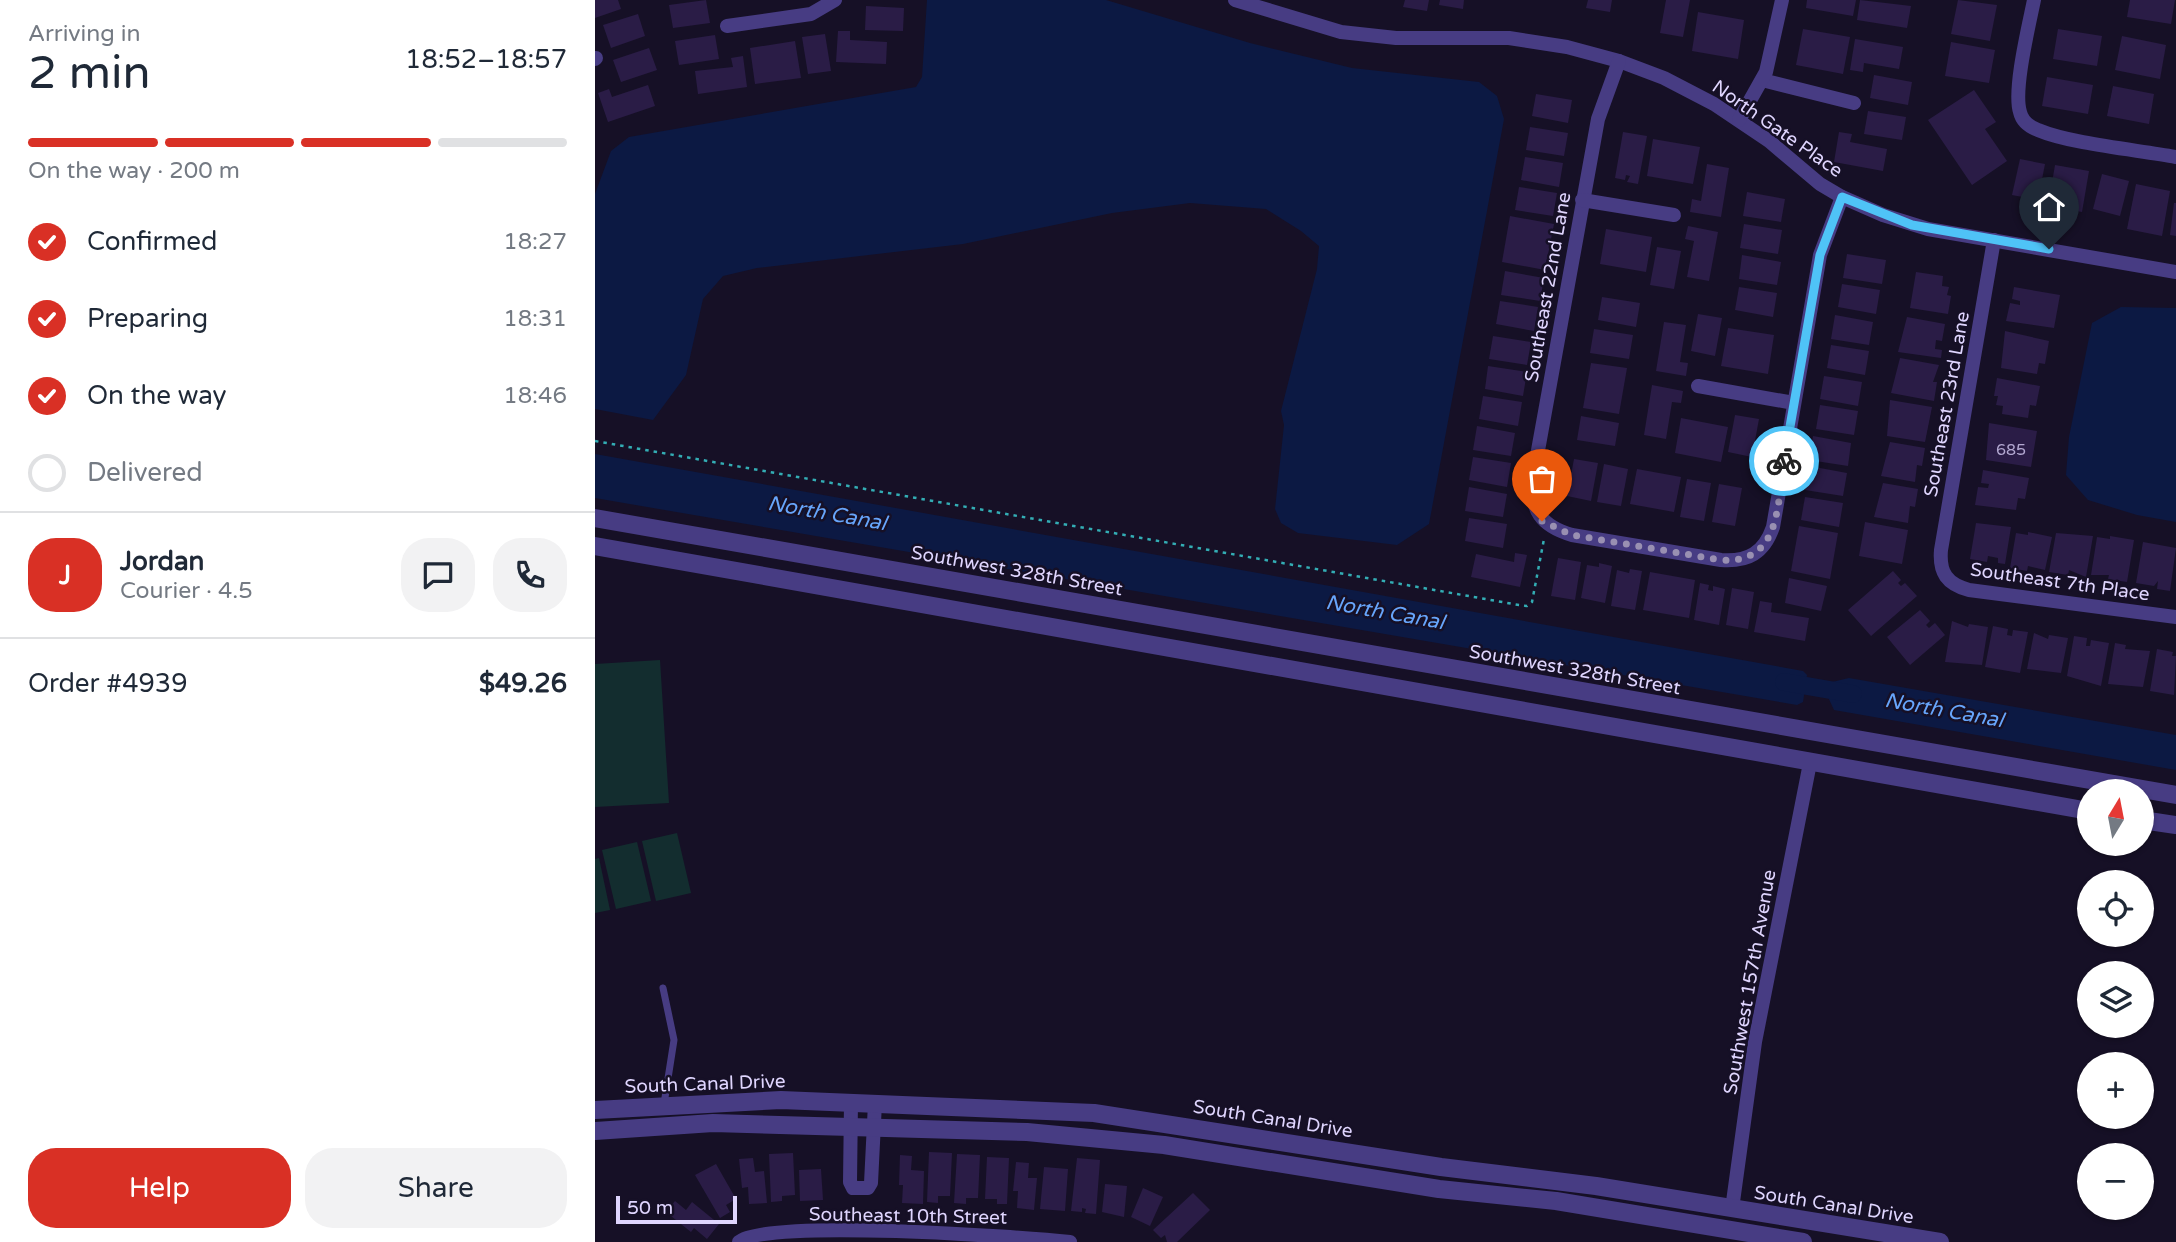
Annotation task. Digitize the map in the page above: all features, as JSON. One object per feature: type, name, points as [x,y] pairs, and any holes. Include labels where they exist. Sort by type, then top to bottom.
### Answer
[{"type":"street","points":[[727,26],[811,14],[835,0]]},
{"type":"street","name":"North Gate Place","points":[[1235,0],[1341,32],[1396,38],[1509,38],[1567,47],[1619,61],[1690,91],[1739,120],[1842,197],[1912,225],[2176,272]]},
{"type":"street","points":[[1739,120],[1771,60],[1782,0]]},
{"type":"street","points":[[2034,0],[2018,97],[2022,118],[2035,129],[2050,134],[2175,154]]},
{"type":"street","name":"Southeast 22nd Lane","points":[[1546,524],[1533,504],[1533,478],[1598,118],[1619,61]]},
{"type":"street","points":[[1762,80],[1854,103]]},
{"type":"street","points":[[1546,524],[1572,535],[1729,561],[1753,556],[1767,542],[1773,527],[1820,255],[1842,197]]},
{"type":"street","points":[[1582,200],[1674,215]]},
{"type":"street","name":"Southeast 23rd Lane","points":[[1943,574],[1941,550],[1994,240]]},
{"type":"street","points":[[1698,386],[1794,403]]},
{"type":"street","name":"Southwest 328th Street","points":[[595,518],[2176,795]]},
{"type":"street","points":[[595,546],[2077,809]]},
{"type":"street","name":"Southeast 7th Place","points":[[1943,574],[1953,584],[1969,590],[2176,617]]},
{"type":"street","name":"Southwest 157th Avenue","points":[[1732,1209],[1755,1042],[1810,763]]},
{"type":"street","points":[[2154,822],[2176,825]]},
{"type":"street","name":"South Canal Drive","points":[[595,1110],[664,1104],[781,1100],[1094,1113],[1940,1242]]},
{"type":"street","points":[[851,1102],[850,1182],[853,1188],[861,1189],[868,1188],[871,1182],[875,1103]]},
{"type":"street","name":"South Canal Drive","points":[[595,1131],[701,1123],[1027,1132],[1164,1145],[1439,1189],[1556,1201],[1803,1242]]},
{"type":"street","name":"Southeast 10th Street","points":[[741,1240],[757,1234],[871,1231],[1009,1236],[1070,1242]]},
{"type":"lane","points":[[663,988],[674,1040],[664,1104]]},
{"type":"path","points":[[595,441],[1527,606],[1532,602],[1546,524]]},
{"type":"green space","points":[[660,660],[669,803],[595,807],[595,664]]},
{"type":"green space","points":[[677,833],[691,893],[656,901],[642,841]]},
{"type":"green space","points":[[637,842],[651,901],[616,909],[602,850]]},
{"type":"green space","points":[[599,858],[610,910],[595,913],[595,859]]},
{"type":"water","points":[[927,0],[1106,0],[1250,43],[1352,68],[1479,82],[1497,96],[1504,119],[1429,524],[1397,545],[1298,533],[1281,523],[1275,509],[1284,425],[1281,411],[1317,269],[1319,246],[1266,209],[1190,203],[1112,213],[963,244],[757,268],[723,276],[703,299],[686,375],[653,420],[595,409],[595,194],[611,151],[629,137],[916,87],[922,77]]},
{"type":"water","points":[[2121,307],[2176,308],[2176,522],[2137,515],[2088,500],[2066,475],[2069,437],[2092,323]]},
{"type":"water","name":"North Canal","points":[[595,454],[1803,671],[1807,675],[1803,702],[1797,705],[595,498]]},
{"type":"water","name":"North Canal","points":[[1849,678],[2176,735],[2176,770],[1834,710],[1828,697],[1832,682]]},
{"type":"building","points":[[595,0],[618,0],[621,9],[595,18]]},
{"type":"building","points":[[706,0],[710,23],[673,28],[669,5]]},
{"type":"building","points":[[1405,0],[1429,0],[1427,11],[1403,7]]},
{"type":"building","points":[[1440,0],[1464,0],[1463,9],[1439,5]]},
{"type":"building","points":[[1588,0],[1612,0],[1610,12],[1586,8]]},
{"type":"building","points":[[1666,0],[1690,0],[1683,37],[1660,33]]},
{"type":"building","points":[[1807,0],[1856,0],[1853,16],[1806,8]]},
{"type":"building","points":[[1860,0],[1911,6],[1907,28],[1857,20]]},
{"type":"building","points":[[1958,0],[1997,5],[1990,41],[1951,34]]},
{"type":"building","points":[[2130,0],[2175,0],[2171,24],[2127,17]]},
{"type":"building","points":[[866,6],[904,8],[903,31],[865,30]]},
{"type":"building","points":[[1698,12],[1744,20],[1738,59],[1692,51]]},
{"type":"building","points":[[638,14],[645,36],[611,48],[603,25]]},
{"type":"building","points":[[1803,29],[1850,37],[1843,74],[1796,65]]},
{"type":"building","points":[[2058,29],[2102,36],[2097,66],[2053,59]]},
{"type":"building","points":[[838,31],[850,31],[850,40],[887,42],[886,64],[836,62]]},
{"type":"building","points":[[825,34],[831,71],[808,74],[802,37]]},
{"type":"building","points":[[715,35],[719,59],[679,65],[675,41]]},
{"type":"building","points":[[2122,36],[2166,45],[2160,79],[2115,70]]},
{"type":"building","points":[[1855,39],[1903,47],[1899,69],[1864,63],[1863,72],[1850,70]]},
{"type":"building","points":[[795,41],[801,78],[755,84],[750,48]]},
{"type":"building","points":[[1951,42],[1995,50],[1989,83],[1945,76]]},
{"type":"building","points":[[649,48],[657,70],[621,82],[613,60]]},
{"type":"building","points":[[743,56],[747,87],[698,94],[695,71],[733,67],[731,58]]},
{"type":"building","points":[[1874,75],[1912,82],[1908,105],[1870,98]]},
{"type":"building","points":[[2047,77],[2093,85],[2088,114],[2042,106]]},
{"type":"building","points":[[648,85],[655,106],[608,122],[598,93],[609,89],[612,97]]},
{"type":"building","points":[[2113,86],[2154,94],[2149,124],[2107,116]]},
{"type":"building","points":[[1974,90],[1996,122],[1985,129],[2007,161],[1972,185],[1928,120]]},
{"type":"building","points":[[1536,94],[1572,100],[1568,123],[1532,116]]},
{"type":"building","points":[[1868,111],[1906,117],[1902,140],[1864,134]]},
{"type":"building","points":[[1530,127],[1568,133],[1564,156],[1526,150]]},
{"type":"building","points":[[1623,132],[1647,136],[1638,184],[1627,182],[1630,176],[1626,175],[1625,180],[1615,178]]},
{"type":"building","points":[[1839,132],[1852,134],[1850,142],[1887,149],[1883,171],[1834,162]]},
{"type":"building","points":[[1653,139],[1700,147],[1693,184],[1647,176]]},
{"type":"building","points":[[1525,157],[1563,163],[1559,187],[1521,180]]},
{"type":"building","points":[[2020,159],[2045,164],[2038,200],[2012,195]]},
{"type":"building","points":[[1707,164],[1729,168],[1721,217],[1690,212],[1692,199],[1701,201]]},
{"type":"building","points":[[2055,165],[2089,171],[2082,212],[2048,206]]},
{"type":"building","points":[[2102,174],[2129,181],[2120,216],[2093,209]]},
{"type":"building","points":[[2136,184],[2170,191],[2162,236],[2127,229]]},
{"type":"building","points":[[1519,187],[1557,193],[1553,216],[1515,210]]},
{"type":"building","points":[[1747,192],[1785,199],[1781,222],[1743,216]]},
{"type":"building","points":[[2176,203],[2176,236],[2170,235]]},
{"type":"building","points":[[1510,216],[1554,224],[1545,270],[1502,262]]},
{"type":"building","points":[[1744,224],[1782,230],[1778,254],[1740,248]]},
{"type":"building","points":[[1688,226],[1718,232],[1709,281],[1687,277],[1694,241],[1685,239]]},
{"type":"building","points":[[1606,229],[1652,237],[1646,272],[1600,264]]},
{"type":"building","points":[[1657,247],[1681,251],[1674,289],[1650,285]]},
{"type":"building","points":[[1847,254],[1886,260],[1882,284],[1843,278]]},
{"type":"building","points":[[1742,255],[1781,262],[1777,285],[1739,279]]},
{"type":"building","points":[[1505,271],[1544,278],[1540,301],[1501,295]]},
{"type":"building","points":[[1916,272],[1943,276],[1942,286],[1949,287],[1947,295],[1951,296],[1948,314],[1910,308]]},
{"type":"building","points":[[1842,284],[1880,290],[1876,314],[1838,307]]},
{"type":"building","points":[[1739,287],[1777,293],[1773,317],[1735,310]]},
{"type":"building","points":[[2014,287],[2060,295],[2054,328],[2006,321],[2010,303],[2020,305],[2020,301],[2012,299]]},
{"type":"building","points":[[1602,297],[1640,303],[1636,327],[1598,320]]},
{"type":"building","points":[[1500,301],[1538,307],[1534,331],[1496,324]]},
{"type":"building","points":[[1698,314],[1722,318],[1715,356],[1691,351]]},
{"type":"building","points":[[1835,315],[1873,322],[1869,345],[1831,339]]},
{"type":"building","points":[[1907,317],[1945,324],[1942,341],[1936,340],[1935,349],[1942,350],[1941,358],[1898,352]]},
{"type":"building","points":[[1664,322],[1686,325],[1680,362],[1688,363],[1686,376],[1656,371]]},
{"type":"building","points":[[1728,328],[1774,335],[1768,374],[1721,366]]},
{"type":"building","points":[[1594,329],[1633,335],[1629,359],[1590,353]]},
{"type":"building","points":[[2005,331],[2049,341],[2045,364],[2039,363],[2037,374],[2001,368]]},
{"type":"building","points":[[1493,336],[1531,342],[1527,365],[1489,359]]},
{"type":"building","points":[[1831,345],[1869,351],[1865,375],[1827,368]]},
{"type":"building","points":[[1900,358],[1939,365],[1933,382],[1937,382],[1934,401],[1891,393]]},
{"type":"building","points":[[1591,363],[1627,368],[1619,414],[1583,408]]},
{"type":"building","points":[[1488,366],[1527,372],[1523,396],[1485,389]]},
{"type":"building","points":[[1824,376],[1862,382],[1858,406],[1820,399]]},
{"type":"building","points":[[1997,378],[2040,386],[2036,406],[2030,405],[2028,418],[2002,414],[2003,406],[1996,405],[1998,396],[1994,396]]},
{"type":"building","points":[[1652,385],[1683,391],[1681,403],[1672,402],[1666,439],[1644,435]]},
{"type":"building","points":[[1483,396],[1522,402],[1518,426],[1479,419]]},
{"type":"building","points":[[1890,400],[1932,407],[1925,442],[1887,436]]},
{"type":"building","points":[[1820,405],[1858,411],[1854,435],[1816,429]]},
{"type":"building","points":[[1735,415],[1759,419],[1752,457],[1728,452]]},
{"type":"building","points":[[1581,416],[1619,423],[1615,446],[1577,440]]},
{"type":"building","points":[[1681,418],[1728,427],[1721,462],[1675,453]]},
{"type":"building","points":[[1989,423],[2037,431],[2031,467],[1986,460]]},
{"type":"building","points":[[1477,426],[1515,433],[1511,456],[1473,450]]},
{"type":"building","points":[[1813,436],[1851,443],[1848,466],[1809,460]]},
{"type":"building","points":[[1890,442],[1925,448],[1922,466],[1917,465],[1915,482],[1881,476]]},
{"type":"building","points":[[1473,457],[1511,463],[1507,487],[1469,480]]},
{"type":"building","points":[[1574,459],[1598,463],[1591,501],[1567,496]]},
{"type":"building","points":[[1604,464],[1628,469],[1621,506],[1597,502]]},
{"type":"building","points":[[1809,466],[1847,473],[1843,496],[1805,490]]},
{"type":"building","points":[[1637,469],[1681,477],[1674,512],[1630,504]]},
{"type":"building","points":[[1983,470],[2029,478],[2025,499],[2018,498],[2016,510],[1975,505],[1978,487],[1988,488],[1989,484],[1981,483]]},
{"type":"building","points":[[1687,479],[1711,483],[1704,521],[1680,517]]},
{"type":"building","points":[[1883,483],[1918,489],[1915,507],[1910,506],[1908,523],[1874,517]]},
{"type":"building","points":[[1719,484],[1742,488],[1735,526],[1712,522]]},
{"type":"building","points":[[1469,487],[1507,494],[1503,517],[1465,511]]},
{"type":"building","points":[[1805,497],[1843,503],[1839,527],[1801,520]]},
{"type":"building","points":[[1469,518],[1507,524],[1503,548],[1465,541]]},
{"type":"building","points":[[1865,522],[1908,530],[1902,564],[1859,556]]},
{"type":"building","points":[[1976,523],[2011,527],[2005,564],[1998,563],[1998,558],[1988,556],[1987,562],[1970,559]]},
{"type":"building","points":[[1799,526],[1838,533],[1830,579],[1791,571]]},
{"type":"building","points":[[2028,532],[2052,537],[2045,570],[2028,566],[2027,571],[2010,568],[2016,533],[2028,535]]},
{"type":"building","points":[[2056,533],[2093,536],[2086,577],[2069,570],[2068,575],[2049,572]]},
{"type":"building","points":[[2110,536],[2134,540],[2127,582],[2108,579],[2109,575],[2091,575],[2097,537],[2110,539]]},
{"type":"building","points":[[2143,542],[2176,548],[2170,591],[2157,589],[2158,581],[2154,586],[2136,583]]},
{"type":"building","points":[[1515,553],[1527,555],[1520,587],[1471,577],[1476,554],[1514,562]]},
{"type":"building","points":[[1558,558],[1581,562],[1575,600],[1551,596]]},
{"type":"building","points":[[1599,563],[1612,566],[1605,603],[1581,598],[1587,565],[1599,567]]},
{"type":"building","points":[[1630,569],[1642,571],[1635,610],[1611,606],[1617,570],[1629,573]]},
{"type":"building","points":[[1893,571],[1901,580],[1898,583],[1901,586],[1905,583],[1917,596],[1871,636],[1848,610]]},
{"type":"building","points":[[1650,572],[1695,580],[1689,618],[1643,610]]},
{"type":"building","points":[[1789,578],[1827,586],[1821,611],[1785,603]]},
{"type":"building","points":[[1700,583],[1709,585],[1708,590],[1713,591],[1713,586],[1725,589],[1719,625],[1694,620]]},
{"type":"building","points":[[1732,588],[1754,592],[1748,629],[1726,625]]},
{"type":"building","points":[[1760,601],[1772,603],[1771,612],[1809,618],[1805,641],[1754,632]]},
{"type":"building","points":[[1920,610],[1930,621],[1926,625],[1929,628],[1935,623],[1945,635],[1910,665],[1887,637]]},
{"type":"building","points":[[1952,621],[1968,627],[1969,624],[1988,627],[1982,665],[1945,662]]},
{"type":"building","points":[[1993,626],[2008,629],[2007,635],[2012,636],[2013,630],[2028,632],[2020,673],[1985,667]]},
{"type":"building","points":[[2034,633],[2048,639],[2049,635],[2068,638],[2061,673],[2027,669]]},
{"type":"building","points":[[2074,636],[2087,638],[2086,646],[2090,646],[2091,640],[2109,643],[2101,686],[2067,676]]},
{"type":"building","points":[[2115,643],[2126,645],[2125,649],[2150,651],[2143,687],[2108,684]]},
{"type":"building","points":[[2157,649],[2173,652],[2172,656],[2176,656],[2174,695],[2150,691]]},
{"type":"building","points":[[929,1152],[952,1153],[950,1196],[938,1196],[938,1203],[927,1202]]},
{"type":"building","points":[[793,1153],[795,1195],[782,1196],[782,1201],[771,1202],[769,1154]]},
{"type":"building","points":[[957,1154],[980,1155],[978,1198],[966,1198],[966,1204],[954,1203]]},
{"type":"building","points":[[900,1155],[912,1156],[911,1170],[924,1171],[923,1204],[902,1203],[903,1185],[899,1185]]},
{"type":"building","points":[[987,1157],[1009,1158],[1007,1204],[997,1204],[997,1199],[985,1199]]},
{"type":"building","points":[[753,1158],[755,1172],[764,1171],[767,1203],[749,1204],[748,1187],[742,1188],[739,1159]]},
{"type":"building","points":[[1077,1158],[1100,1160],[1096,1214],[1085,1213],[1086,1209],[1082,1208],[1082,1212],[1071,1211]]},
{"type":"building","points":[[1016,1162],[1029,1163],[1028,1178],[1037,1178],[1034,1210],[1017,1208],[1018,1191],[1013,1191]]},
{"type":"building","points":[[716,1164],[736,1199],[726,1205],[730,1212],[720,1218],[695,1175]]},
{"type":"building","points":[[1044,1167],[1068,1169],[1065,1211],[1040,1209]]},
{"type":"building","points":[[821,1169],[823,1200],[800,1201],[799,1170]]},
{"type":"building","points":[[1105,1184],[1127,1186],[1124,1217],[1102,1212]]},
{"type":"building","points":[[1143,1188],[1163,1197],[1150,1226],[1131,1217]]},
{"type":"building","points":[[1193,1193],[1210,1210],[1177,1242],[1167,1242],[1165,1235],[1161,1238],[1153,1230]]},
{"type":"building","points":[[675,1201],[686,1210],[692,1202],[719,1224],[707,1239],[694,1228],[691,1232],[666,1212]]},
{"type":"waterway","name":"North Canal","points":[[1784,682],[1853,694]]},
{"type":"way so far","points":[[1542,521],[1556,530],[1572,535],[1721,560],[1746,558],[1757,553],[1770,535],[1784,461]]},
{"type":"route","points":[[1784,461],[1820,255],[1831,220],[1842,197],[1912,225],[2049,249]]}]
